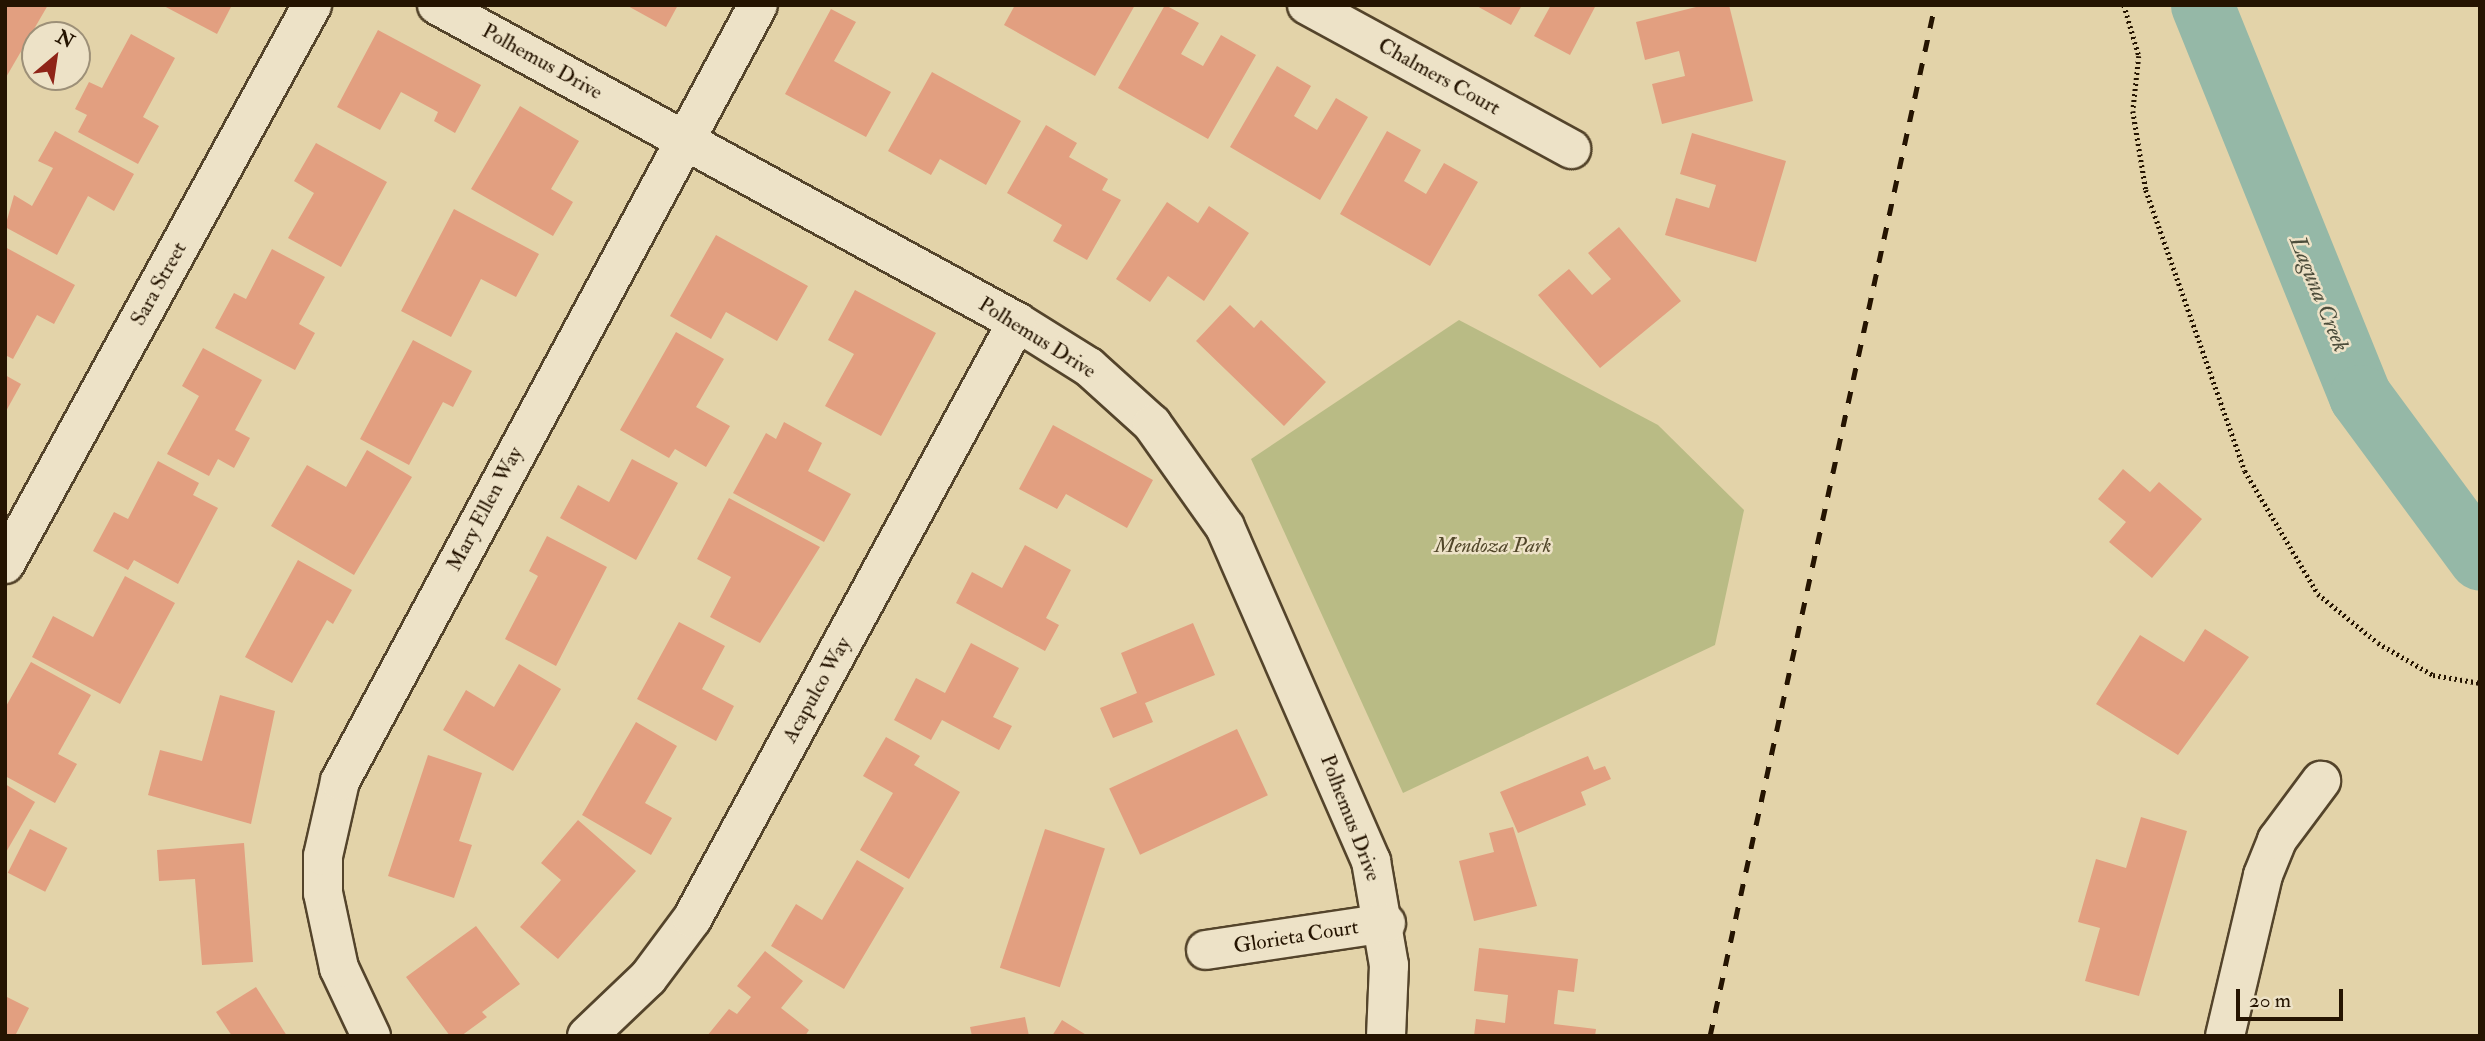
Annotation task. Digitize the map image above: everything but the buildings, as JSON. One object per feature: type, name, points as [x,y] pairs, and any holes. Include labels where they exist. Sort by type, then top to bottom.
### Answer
[{"type":"street","name":"Sara Street","points":[[5,564],[312,5]]},
{"type":"street","name":"Polhemus Drive","points":[[437,5],[1017,322],[1122,394],[1204,490],[1355,821],[1385,923],[1386,1036]]},
{"type":"street","name":"Mary Ellen Way","points":[[371,1036],[339,968],[325,906],[323,856],[340,781],[758,5]]},
{"type":"street","name":"Chalmers Court","points":[[1307,5],[1571,149]]},
{"type":"street","name":"Acapulco Way","points":[[587,1036],[648,978],[692,919],[1017,322]]},
{"type":"street","points":[[2224,1036],[2263,874],[2277,840],[2320,781]]},
{"type":"street","name":"Glorieta Court","points":[[1206,950],[1385,923]]},
{"type":"path","points":[[2124,5],[2140,56],[2133,111],[2146,190],[2245,471],[2318,594],[2378,643],[2432,675],[2480,683]]},
{"type":"green space","name":"Mendoza Park","points":[[1459,320],[1658,425],[1744,510],[1715,645],[1403,793],[1251,459]]},
{"type":"waterway","name":"Laguna Creek","points":[[2202,5],[2360,396],[2480,559]]},
{"type":"railway","points":[[1710,1036],[1935,5]]}]
